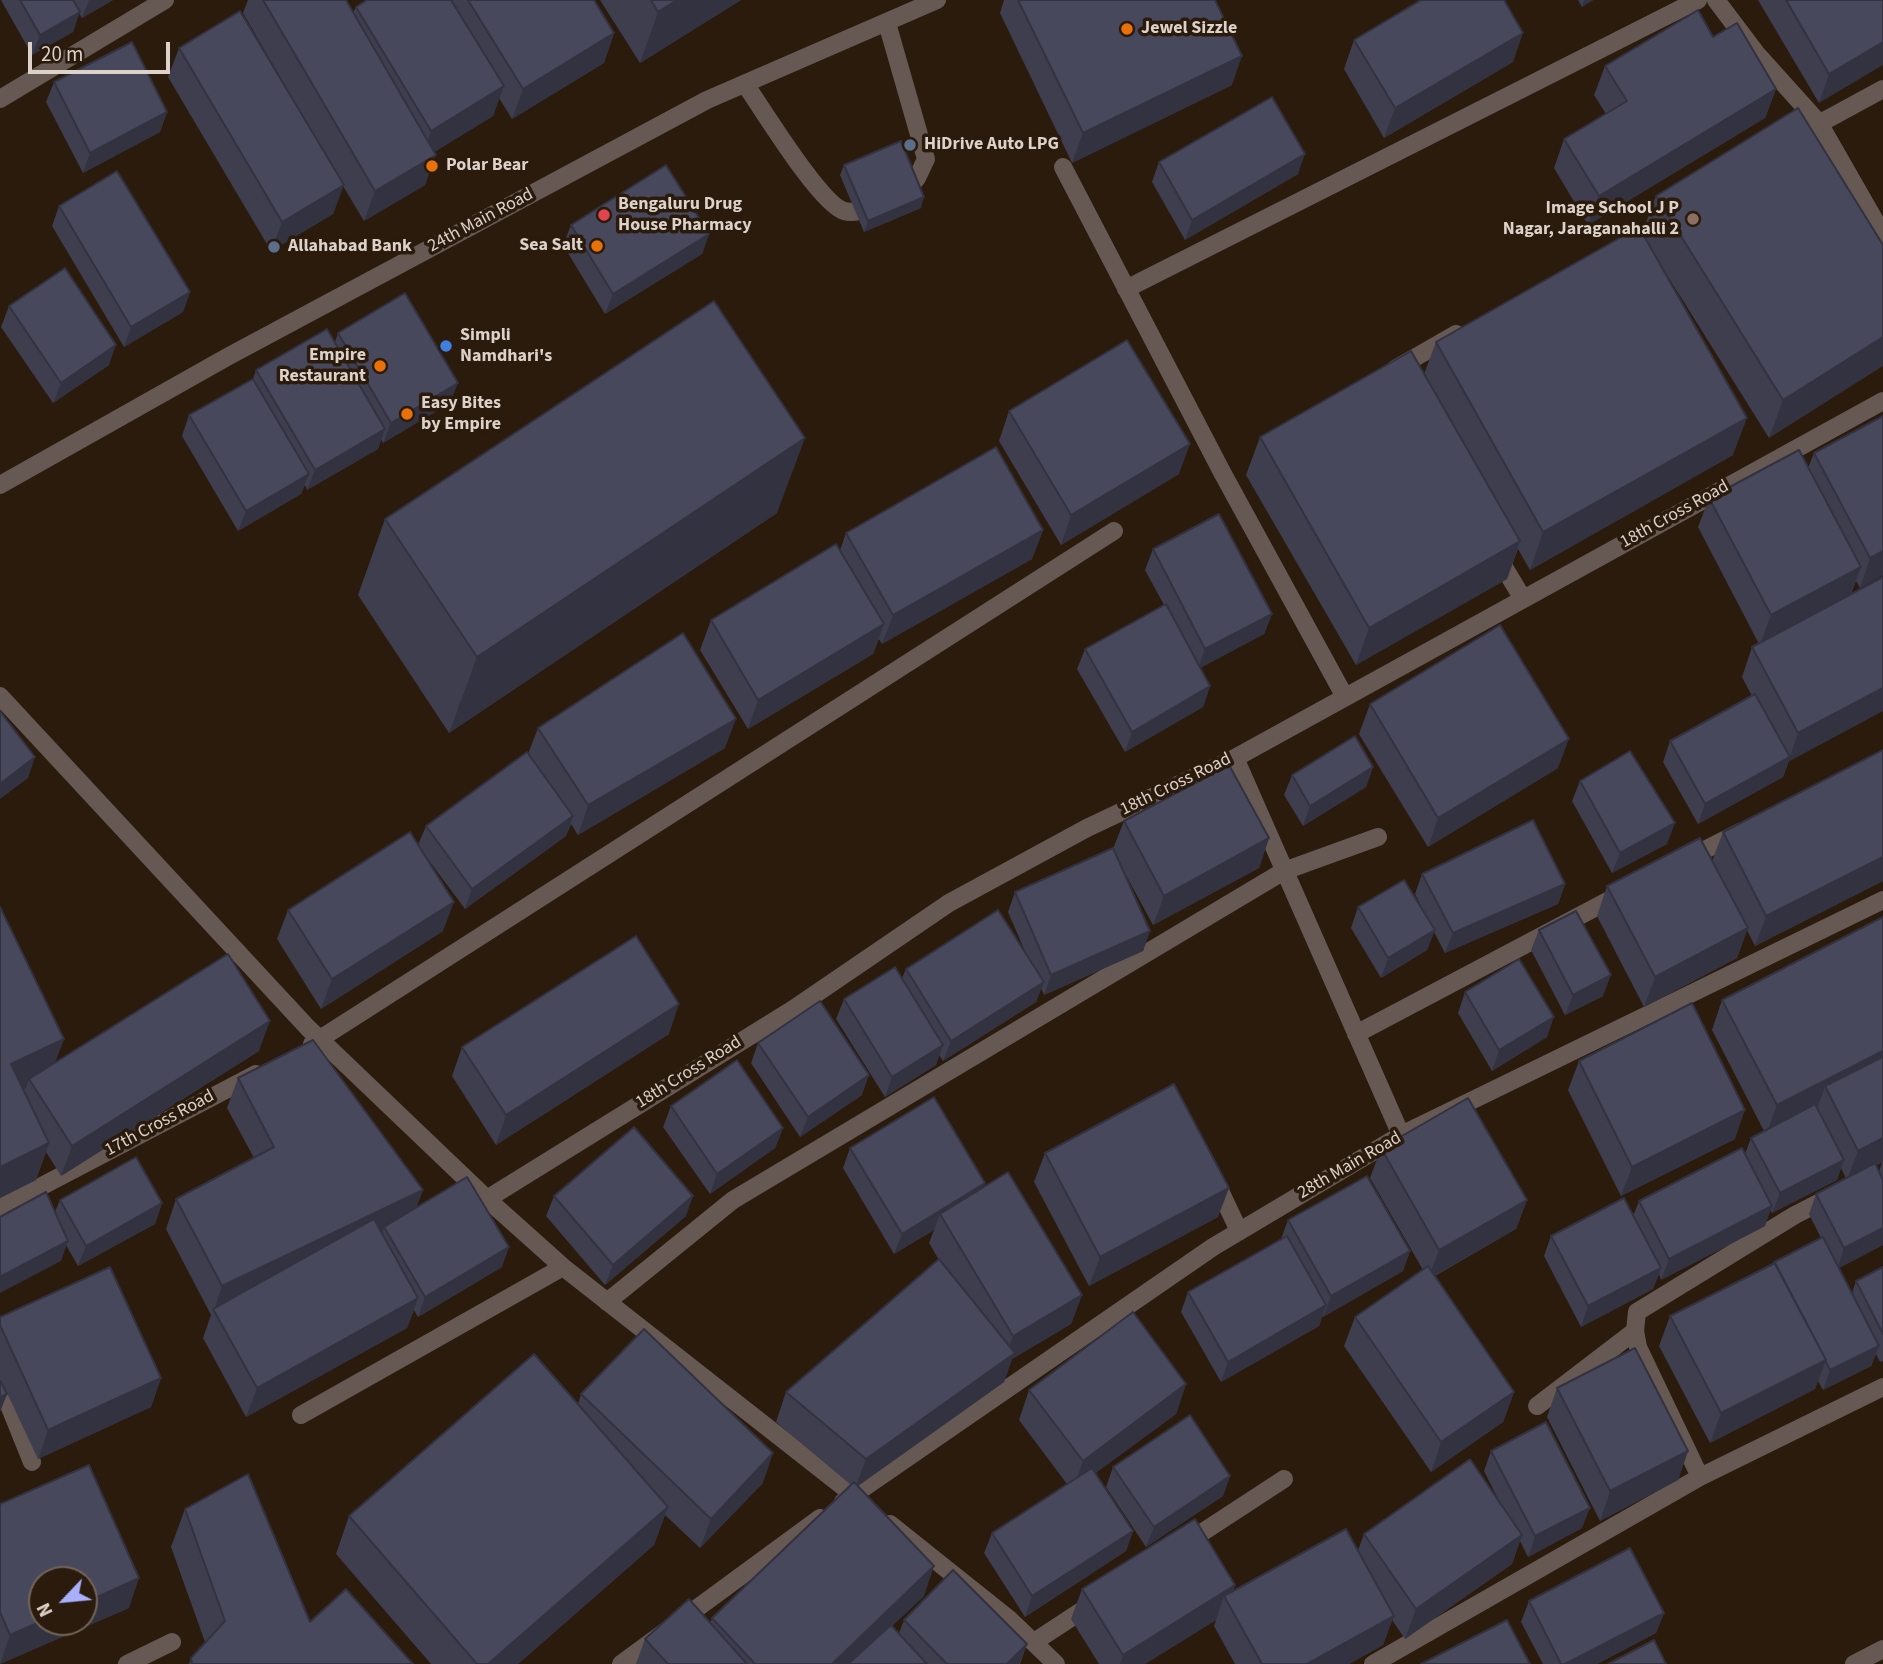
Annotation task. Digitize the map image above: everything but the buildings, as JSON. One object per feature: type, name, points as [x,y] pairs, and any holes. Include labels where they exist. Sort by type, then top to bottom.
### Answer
[{"type":"street","points":[[0,99],[164,0]]},
{"type":"street","name":"24th Main Road","points":[[0,485],[229,356],[706,100],[937,0]]},
{"type":"street","points":[[1126,289],[1698,0]]},
{"type":"street","points":[[1716,0],[1756,53],[1819,123],[1883,235]]},
{"type":"street","points":[[745,84],[823,196],[844,211],[863,211],[904,195],[917,178],[926,159],[887,23]]},
{"type":"street","points":[[1770,151],[1883,89]]},
{"type":"street","points":[[1063,167],[1223,474],[1345,697]]},
{"type":"street","points":[[1383,377],[1468,327]]},
{"type":"street","name":"18th Cross Road","points":[[487,1199],[792,1010],[949,903],[1087,828],[1235,758],[1883,401]]},
{"type":"street","points":[[296,1053],[321,1040],[1114,531]]},
{"type":"street","points":[[1490,544],[1523,599]]},
{"type":"street","points":[[0,696],[321,1040],[487,1199],[563,1267],[1009,1619],[1056,1664]]},
{"type":"street","points":[[1235,758],[1401,1135]]},
{"type":"street","points":[[1675,866],[1760,821]]},
{"type":"street","points":[[607,1301],[733,1200],[1284,871],[1378,837]]},
{"type":"street","points":[[1356,1034],[1638,886]]},
{"type":"street","name":"28th Main Road","points":[[621,1664],[853,1495],[1239,1231],[1401,1135],[1883,900]]},
{"type":"street","name":"17th Cross Road","points":[[0,1208],[272,1066]]},
{"type":"street","points":[[1205,1159],[1239,1231]]},
{"type":"street","points":[[1700,1477],[1638,1348],[1635,1331],[1637,1312],[1795,1215],[1850,1187]]},
{"type":"street","points":[[301,1415],[563,1267]]},
{"type":"street","points":[[1536,1406],[1635,1331]]},
{"type":"street","points":[[0,1383],[32,1462]]},
{"type":"street","points":[[1373,1664],[1700,1477],[1883,1387]]},
{"type":"street","points":[[1171,1553],[1284,1479]]},
{"type":"street","points":[[1034,1642],[1103,1597]]},
{"type":"street","points":[[127,1664],[172,1643]]},
{"type":"street","points":[[1854,1664],[1883,1649]]},
{"type":"place","name":"Jewel Sizzle","points":[[1127,29]]},
{"type":"place","name":"HiDrive Auto LPG","points":[[910,145]]},
{"type":"place","name":"Polar Bear","points":[[432,166]]},
{"type":"place","name":"Bengaluru Drug House Pharmacy","points":[[604,215]]},
{"type":"place","name":"Image School J P Nagar, Jaraganahalli 2","points":[[1693,219]]},
{"type":"place","name":"Sea Salt","points":[[597,246]]},
{"type":"place","name":"Allahabad Bank","points":[[274,247]]},
{"type":"place","name":"Simpli Namdhari's","points":[[446,346]]},
{"type":"place","name":"Empire Restaurant","points":[[380,366]]},
{"type":"place","name":"Easy Bites by Empire","points":[[407,414]]}]
